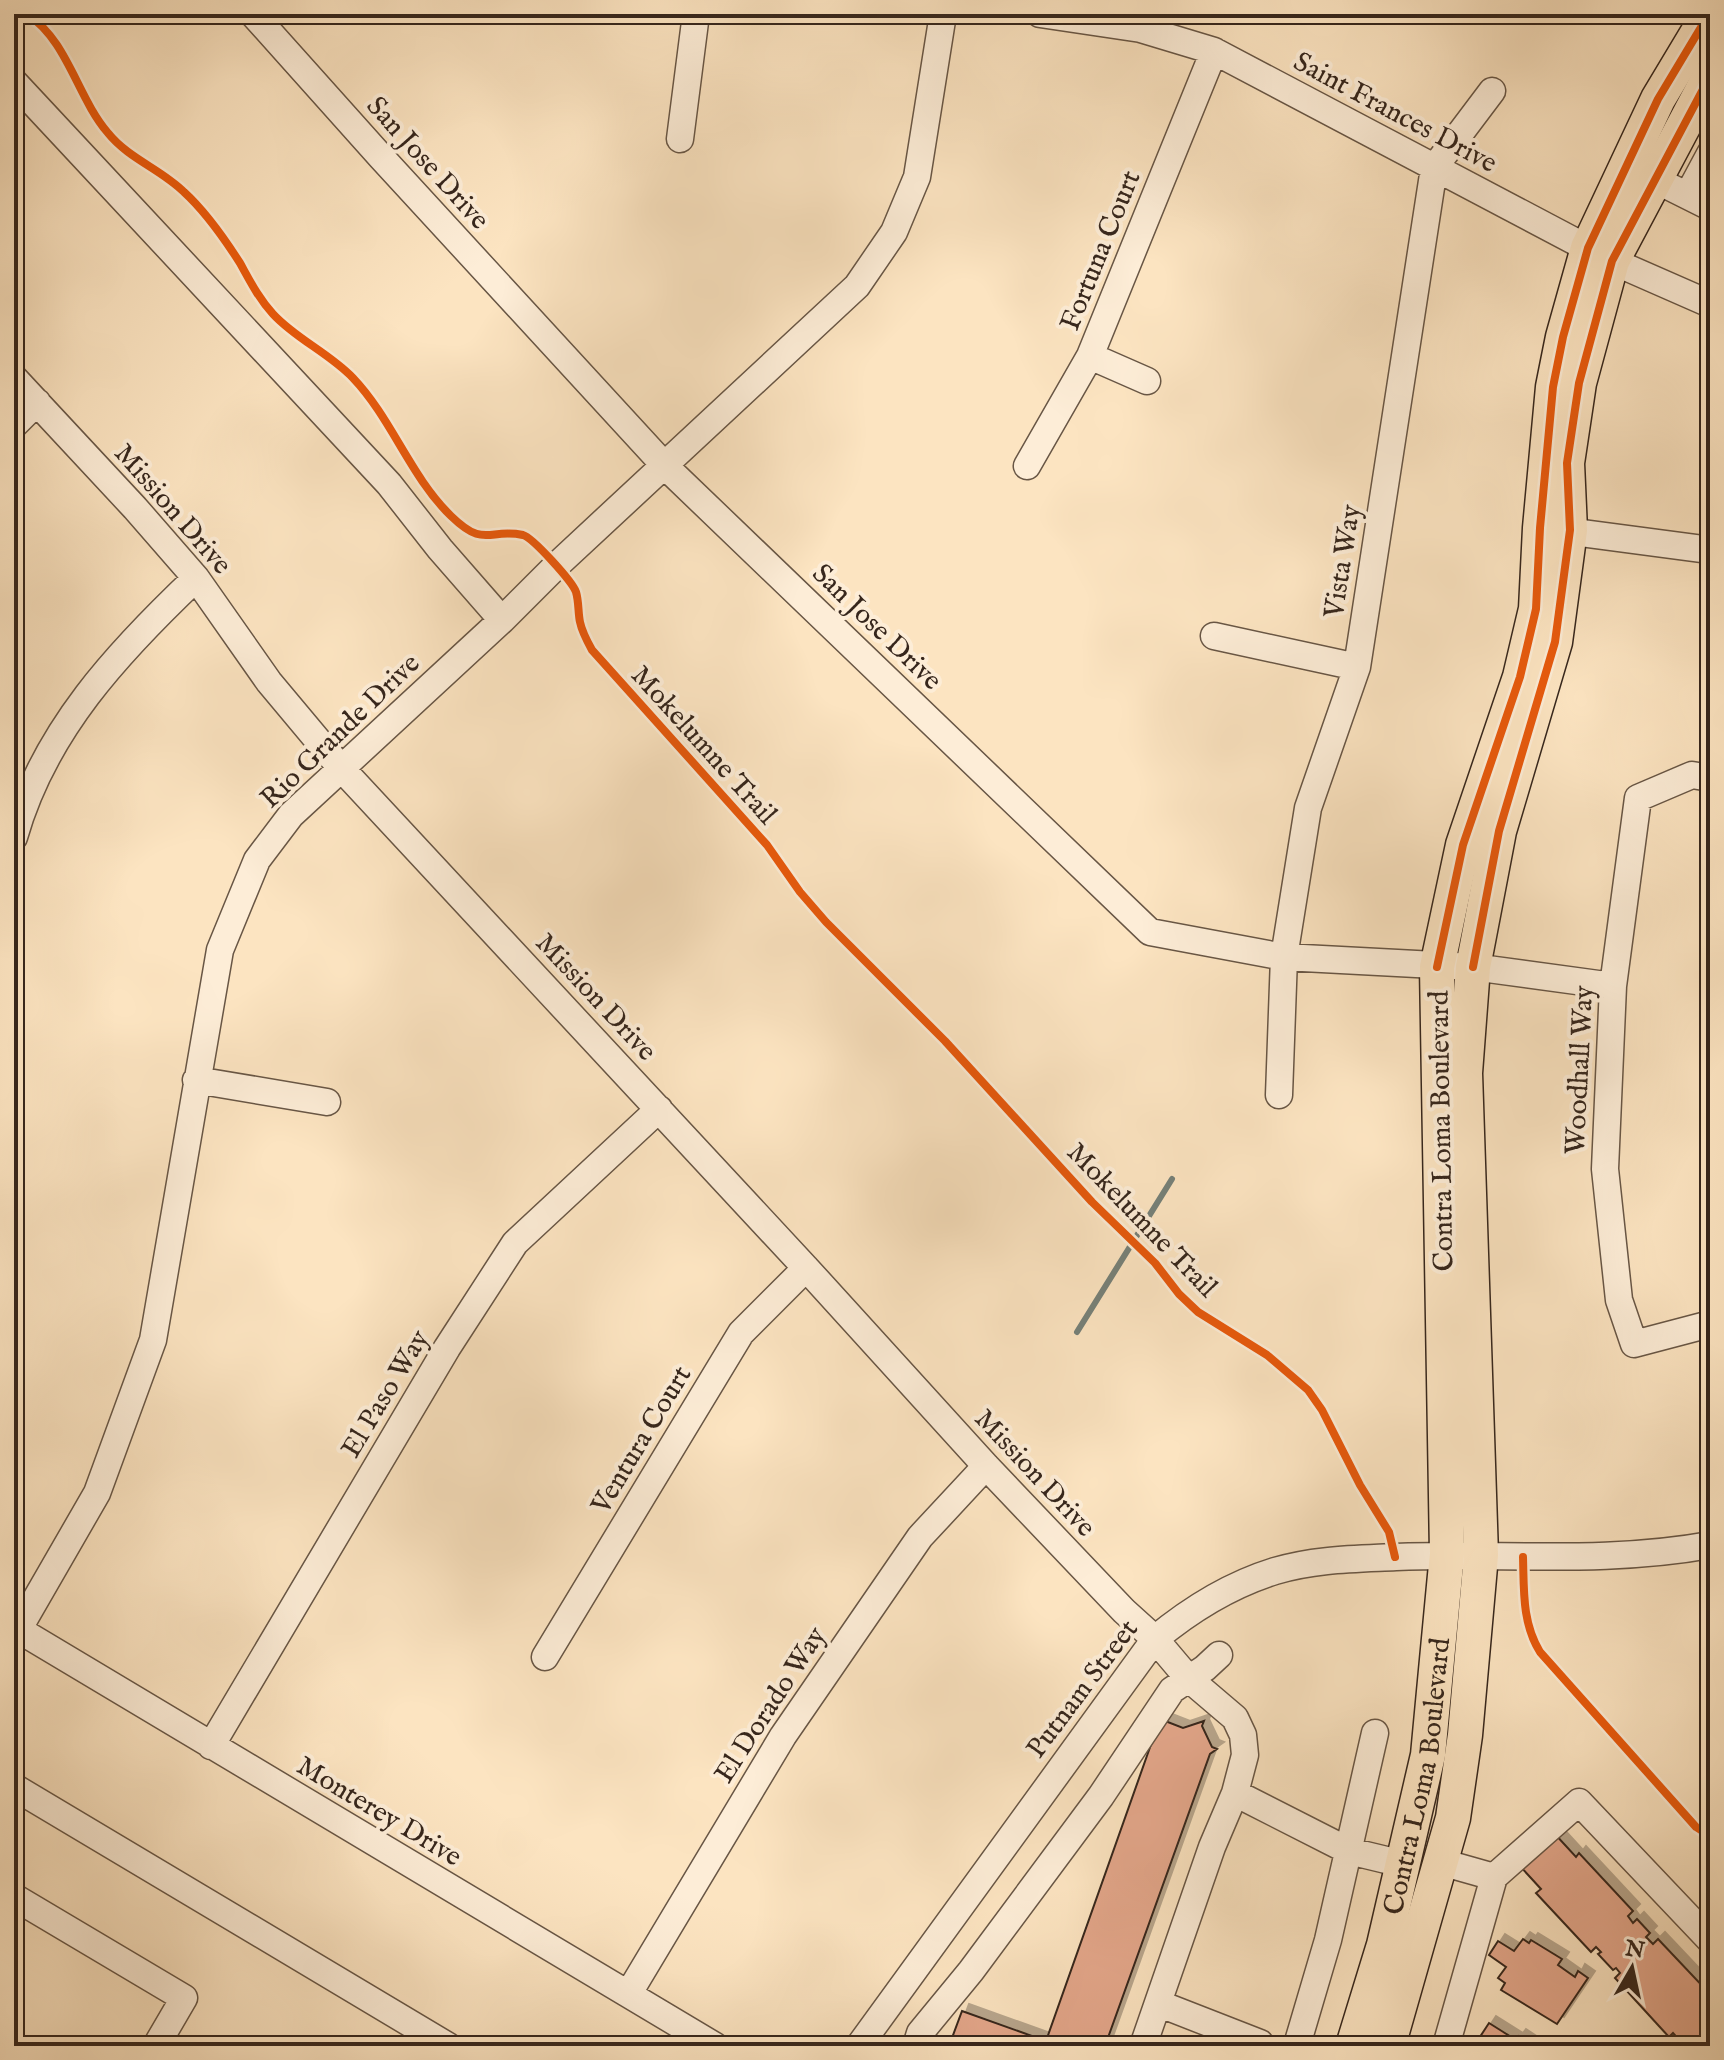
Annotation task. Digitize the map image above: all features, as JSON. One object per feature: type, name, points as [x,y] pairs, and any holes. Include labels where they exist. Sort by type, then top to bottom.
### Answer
[{"type":"main road","name":"Contra Loma Boulevard","points":[[1388,2046],[1453,1818],[1465,1735],[1481,1555],[1465,1073],[1473,967],[1499,831],[1555,642],[1553,387],[1563,337],[1600,254],[1658,99],[1709,14]]},
{"type":"main road","name":"Contra Loma Boulevard","points":[[1600,254],[1700,114],[1710,76]]},
{"type":"main road","name":"Contra Loma Boulevard","points":[[1353,2046],[1384,1945],[1428,1755],[1447,1554],[1437,967],[1463,845],[1520,677],[1555,529]]},
{"type":"street","name":"San Jose Drive","points":[[253,14],[666,467],[1150,932],[1284,957],[1473,967],[1613,986]]},
{"type":"street","points":[[680,139],[696,14]]},
{"type":"street","name":"Rio Grande Drive","points":[[15,1631],[97,1493],[153,1340],[220,950],[257,860],[291,815],[857,286],[894,232],[917,177],[943,14]]},
{"type":"street","name":"Saint Frances Drive","points":[[1040,14],[1141,29],[1214,51],[1600,254],[1707,296]]},
{"type":"street","name":"Fortuna Court","points":[[1027,466],[1090,356],[1214,51]]},
{"type":"street","points":[[14,82],[389,484],[502,620]]},
{"type":"street","points":[[1434,168],[1492,91]]},
{"type":"street","points":[[1654,179],[1699,201],[1710,154]]},
{"type":"street","name":"Vista Way","points":[[1279,1095],[1284,957],[1308,808],[1357,667],[1434,168]]},
{"type":"street","points":[[1090,356],[1147,381]]},
{"type":"street","name":"Mission Drive","points":[[14,378],[196,578],[269,682],[341,768],[986,1466],[1124,1611],[1155,1639],[1188,1678],[1235,1718],[1243,1735],[1245,1755],[1235,1793],[1212,1847],[1143,2046]]},
{"type":"street","points":[[14,425],[37,402]]},
{"type":"street","points":[[1555,529],[1710,550]]},
{"type":"street","points":[[14,837],[35,777],[85,697],[136,636],[196,578]]},
{"type":"street","points":[[1214,636],[1357,667]]},
{"type":"street","name":"Woodhall Way","points":[[1710,778],[1692,775],[1638,798],[1613,986],[1605,1169],[1619,1300],[1634,1344],[1710,1324]]},
{"type":"street","points":[[196,1080],[327,1102]]},
{"type":"street","name":"El Paso Way","points":[[211,1746],[447,1348],[515,1243],[659,1109]]},
{"type":"street","name":"Ventura Court","points":[[545,1657],[741,1333],[806,1268]]},
{"type":"street","name":"El Dorado Way","points":[[629,1993],[783,1736],[920,1537],[986,1466]]},
{"type":"street","name":"Putnam Street","points":[[859,2046],[1155,1639],[1187,1613],[1214,1597],[1275,1571],[1332,1559],[1447,1554],[1605,1557],[1663,1553],[1710,1545]]},
{"type":"street","name":"Monterey Drive","points":[[15,1631],[715,2046]]},
{"type":"street","points":[[916,2046],[920,2033],[971,1971],[1101,1796],[1172,1690],[1219,1655]]},
{"type":"street","points":[[1160,2004],[1262,2044],[1280,2039],[1299,2045],[1328,1940],[1375,1733]]},
{"type":"street","points":[[14,1787],[448,2046]]},
{"type":"street","points":[[1235,1793],[1349,1851],[1403,1864]]},
{"type":"street","points":[[1446,2046],[1494,1877],[1579,1802],[1710,1940]]},
{"type":"street","points":[[1441,1862],[1494,1877]]},
{"type":"street","points":[[14,1897],[184,1998],[156,2046]]},
{"type":"building","points":[[1160,1719],[1183,1728],[1204,1721],[1202,1726],[1212,1747],[1217,1749],[1210,1754],[1105,2046],[1060,2046],[1046,2041]]},
{"type":"building","points":[[1554,1833],[1576,1857],[1579,1853],[1633,1911],[1628,1916],[1633,1923],[1637,1919],[1650,1933],[1646,1937],[1653,1944],[1658,1939],[1710,1994],[1710,2042],[1706,2046],[1685,2046],[1673,2033],[1669,2037],[1615,1978],[1620,1973],[1616,1968],[1613,1970],[1598,1954],[1601,1952],[1596,1947],[1591,1952],[1536,1893],[1541,1889],[1519,1865]]},
{"type":"building","points":[[1523,1939],[1529,1943],[1531,1940],[1562,1959],[1558,1965],[1575,1977],[1578,1971],[1588,1978],[1557,2024],[1501,1990],[1505,1983],[1498,1978],[1506,1967],[1489,1955],[1498,1941],[1514,1951]]},
{"type":"building","points":[[962,2011],[1060,2046],[949,2046]]},
{"type":"building","points":[[1489,2023],[1516,2040],[1519,2036],[1534,2046],[1474,2046]]},
{"type":"waterway","points":[[1077,1332],[1172,1179]]},
{"type":"cycle path","name":"Mokelumne Trail","points":[[27,14],[53,39],[97,119],[108,133],[192,200],[221,235],[273,314],[353,378],[379,411],[424,483],[451,516],[479,535],[523,535],[560,570],[576,592],[581,626],[592,650],[767,845],[826,922],[945,1041],[1092,1202],[1155,1263],[1179,1294],[1198,1312],[1267,1355],[1308,1390],[1389,1532],[1395,1557]]},
{"type":"cycle path","points":[[1437,967],[1463,845],[1520,677],[1536,609],[1553,387],[1563,337],[1588,248],[1658,99],[1709,14]]},
{"type":"cycle path","points":[[1473,967],[1499,831],[1555,642],[1570,530],[1567,463],[1579,383],[1612,261],[1710,76]]},
{"type":"cycle path","points":[[1523,1557],[1527,1618],[1540,1652],[1696,1827],[1710,1836]]}]
